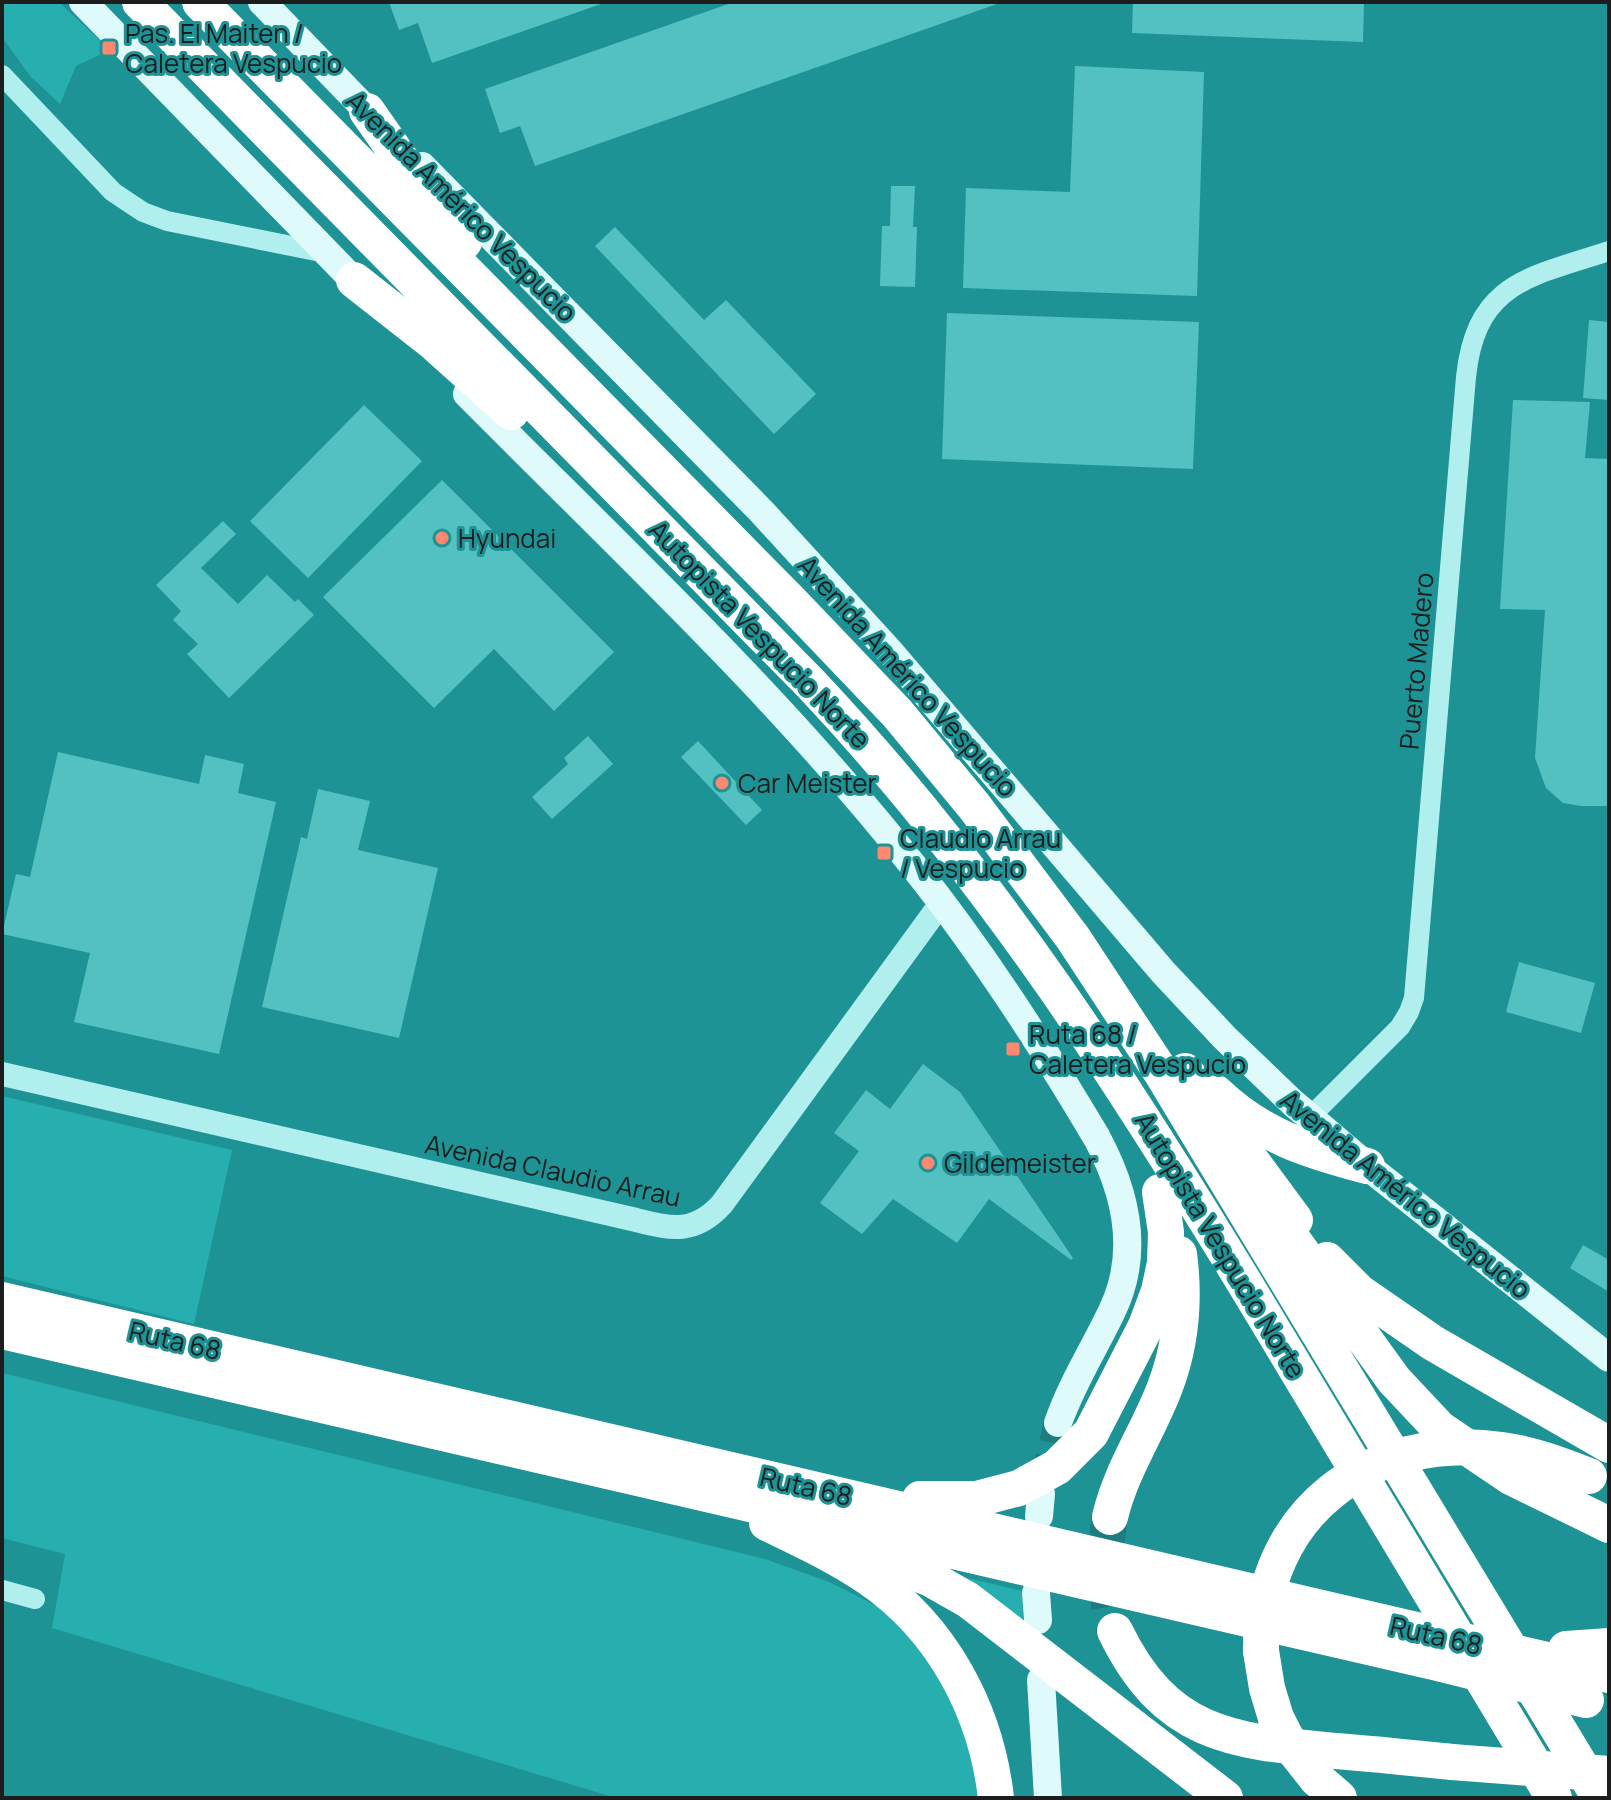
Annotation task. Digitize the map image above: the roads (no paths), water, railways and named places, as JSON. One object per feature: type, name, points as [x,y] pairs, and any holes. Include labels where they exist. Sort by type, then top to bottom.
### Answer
[{"type":"highway","name":"Autopista Vespucio Norte","points":[[140,2],[811,684],[902,784],[1017,932],[1163,1147],[1554,1798]]},
{"type":"highway","name":"Autopista Vespucio Norte","points":[[200,2],[897,713],[1008,850],[1114,995],[1600,1798]]},
{"type":"highway","points":[[367,111],[440,213],[604,413]]},
{"type":"highway","points":[[354,280],[478,380],[542,438],[634,504]]},
{"type":"highway","points":[[1114,995],[1220,1097],[1250,1121],[1277,1138],[1367,1166]]},
{"type":"highway","points":[[1114,995],[1364,1340],[1424,1414],[1451,1437],[1511,1477],[1609,1525]]},
{"type":"highway","points":[[1167,1046],[1309,1238],[1359,1292],[1460,1360],[1609,1445]]},
{"type":"highway","points":[[1102,1056],[1173,1224],[1182,1295],[1178,1338],[1165,1388],[1118,1487],[1110,1517]]},
{"type":"highway","points":[[851,1497],[960,1500],[990,1497],[1035,1480],[1074,1452],[1101,1418],[1156,1301],[1163,1277],[1166,1246],[1160,1192]]},
{"type":"highway","name":"Ruta 68","points":[[2,1300],[1500,1650],[1568,1657],[1601,1693]]},
{"type":"highway","name":"Ruta 68","points":[[2,1331],[1442,1664],[1601,1693]]},
{"type":"highway","points":[[1328,1788],[1290,1745],[1276,1718],[1261,1651],[1264,1606],[1277,1562],[1285,1546],[1319,1502],[1366,1468],[1421,1450],[1474,1447],[1523,1454],[1599,1481]]},
{"type":"highway","points":[[710,1495],[948,1588],[988,1613],[1225,1798]]},
{"type":"highway","points":[[710,1495],[832,1555],[870,1579],[910,1612],[948,1659],[968,1696],[989,1755],[996,1798]]},
{"type":"highway","points":[[1115,1631],[1133,1664],[1153,1689],[1179,1712],[1226,1735],[1300,1749],[1609,1774]]},
{"type":"highway","points":[[1568,1657],[1609,1646]]},
{"type":"highway","points":[[1133,1727],[1163,1759],[1192,1798]]},
{"type":"main road","points":[[83,2],[326,253],[766,695],[869,811],[942,902],[1089,1125],[1110,1163],[1122,1197],[1128,1241],[1121,1290],[1076,1376],[1058,1423]]},
{"type":"main road","name":"Avenida Américo Vespucio","points":[[262,2],[762,512],[891,653],[1163,972],[1225,1038],[1367,1166],[1609,1358]]},
{"type":"main road","points":[[1041,1680],[1048,1798]]},
{"type":"street","points":[[2,75],[105,184],[143,212],[167,221],[326,253]]},
{"type":"street","name":"Puerto Madero","points":[[1310,1117],[1400,1027],[1414,998],[1466,377],[1473,341],[1488,308],[1512,287],[1609,251]]},
{"type":"street","name":"Avenida Claudio Arrau","points":[[2,1074],[616,1216],[667,1227],[696,1225],[722,1204],[942,902]]},
{"type":"street","points":[[2,1590],[35,1599]]},
{"type":"tunnel","points":[[1043,1484],[1058,1423]]},
{"type":"tunnel","points":[[1110,1517],[1106,1574],[1115,1631]]},
{"type":"place","name":"Pas. El Maiten / Caletera Vespucio","points":[[109,48]]},
{"type":"place","name":"Hyundai","points":[[442,538]]},
{"type":"place","name":"Car Meister","points":[[722,783]]},
{"type":"place","name":"Claudio Arrau / Vespucio","points":[[884,853]]},
{"type":"place","name":"Ruta 68 / Caletera Vespucio","points":[[1013,1049]]},
{"type":"place","name":"Gildemeister","points":[[928,1163]]}]
